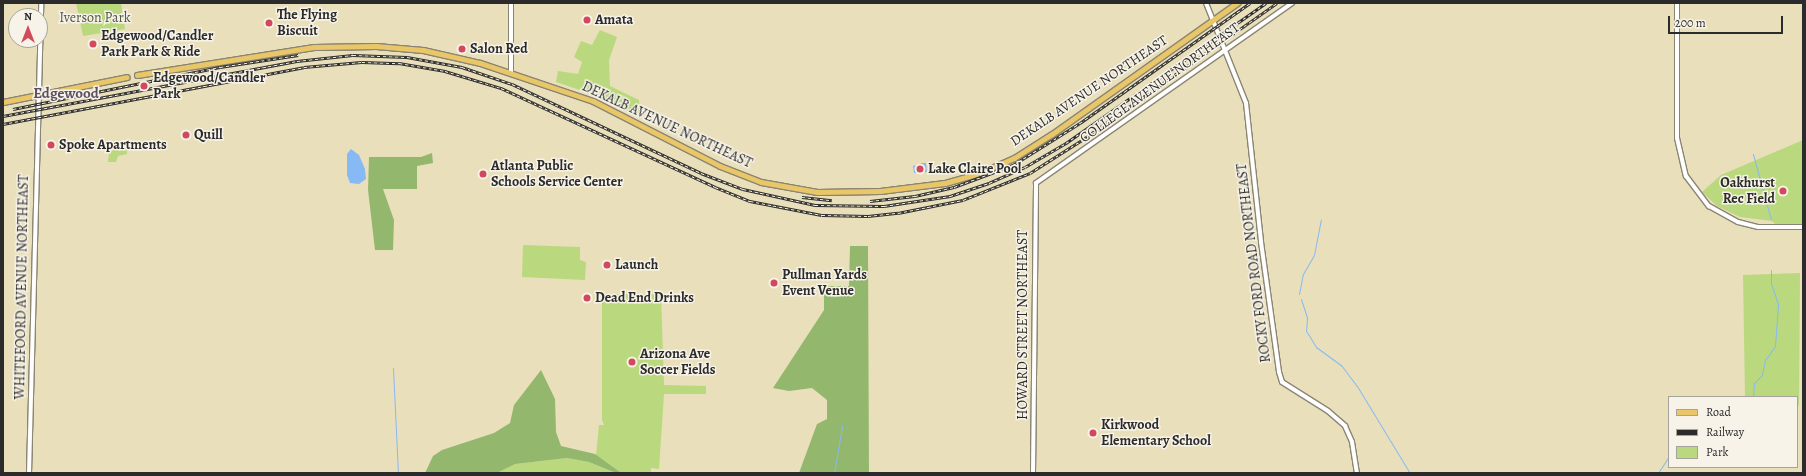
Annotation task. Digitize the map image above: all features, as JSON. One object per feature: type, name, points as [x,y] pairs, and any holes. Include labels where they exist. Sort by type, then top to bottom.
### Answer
[{"type":"main road","name":"DEKALB AVENUE NORTHEAST","points":[[137,75],[291,50],[361,45],[436,52],[511,72],[600,104],[725,168],[761,182],[795,189],[827,192],[903,189],[961,179],[1020,154],[1237,3]]},
{"type":"main road","points":[[3,102],[40,93],[127,77]]},
{"type":"street","name":"WHITEFOORD AVENUE NORTHEAST","points":[[29,473],[34,213],[40,93],[41,3]]},
{"type":"street","points":[[510,3],[511,72]]},
{"type":"street","name":"ROCKY FORD ROAD NORTHEAST","points":[[1206,3],[1246,103],[1261,242],[1279,372],[1282,382],[1328,411],[1345,426],[1352,442],[1357,473]]},
{"type":"street","name":"COLLEGE AVENUE NORTHEAST","points":[[1040,179],[1073,159],[1292,3]]},
{"type":"street","points":[[1677,3],[1677,138],[1686,176],[1709,206],[1738,222],[1758,227],[1803,227]]},
{"type":"street","name":"HOWARD STREET NORTHEAST","points":[[1034,473],[1034,197],[1036,183],[1040,179]]},
{"type":"green space","name":"Iverson Park","points":[[76,3],[121,3],[125,29],[83,36]]},
{"type":"green space","points":[[600,30],[617,37],[609,60],[610,86],[639,100],[641,118],[601,97],[556,82],[558,71],[578,74],[582,62],[574,57],[581,41],[592,45]]},
{"type":"green space","points":[[1803,140],[1803,226],[1777,226],[1772,221],[1740,217],[1717,206],[1702,192],[1721,175]]},
{"type":"green space","points":[[120,146],[127,147],[127,154],[118,156],[116,162],[108,162],[109,153]]},
{"type":"green space","points":[[432,153],[433,163],[417,166],[417,189],[383,189],[394,220],[393,250],[375,250],[368,190],[369,157],[421,157]]},
{"type":"green space","points":[[523,245],[580,247],[580,260],[586,262],[585,280],[522,277]]},
{"type":"green space","points":[[850,246],[868,246],[869,473],[799,473],[817,424],[827,419],[827,400],[812,388],[789,391],[773,388],[824,310],[824,286],[849,286]]},
{"type":"green space","points":[[1800,273],[1799,405],[1798,396],[1745,396],[1743,275]]},
{"type":"green space","points":[[608,294],[661,294],[664,385],[706,386],[706,394],[664,394],[659,469],[651,468],[651,472],[620,472],[596,455],[599,425],[604,425],[602,420],[602,296]]},
{"type":"green space","points":[[541,370],[555,399],[556,432],[561,446],[595,454],[620,472],[648,473],[616,473],[589,462],[567,458],[515,464],[497,473],[425,473],[433,456],[442,450],[494,433],[510,423],[514,405]]},
{"type":"green space","points":[[567,458],[589,462],[616,473],[497,473],[515,464]]},
{"type":"water","points":[[351,149],[359,155],[365,169],[366,179],[359,184],[350,183],[347,175],[347,154]]},
{"type":"water","name":"Lake Claire Pool","points":[[926,163],[927,172],[914,173],[913,166]]},
{"type":"waterway","points":[[1753,154],[1771,220]]},
{"type":"waterway","points":[[1299,294],[1303,274],[1314,255],[1321,220]]},
{"type":"waterway","points":[[1753,396],[1754,383],[1762,375],[1765,360],[1775,346],[1778,304],[1771,284],[1771,270]]},
{"type":"waterway","points":[[1301,299],[1307,318],[1306,331],[1316,347],[1341,365],[1357,386],[1410,473]]},
{"type":"waterway","points":[[393,368],[398,473]]},
{"type":"waterway","points":[[834,473],[842,426]]},
{"type":"waterway","points":[[1658,473],[1668,458]]},
{"type":"railway","points":[[870,201],[915,196],[954,187],[1013,165],[1080,123],[1250,3]]},
{"type":"railway","points":[[3,116],[297,61],[353,55],[407,57],[462,67],[512,84],[701,173],[743,189],[815,205],[884,206],[950,196],[989,183],[1025,167],[1066,143],[1266,3]]},
{"type":"railway","points":[[3,124],[304,67],[362,62],[399,63],[445,71],[501,88],[715,187],[750,201],[822,215],[868,216],[898,213],[963,200],[1030,173],[1082,140],[1277,3]]},
{"type":"railway","points":[[13,109],[220,67],[298,55]]},
{"type":"railway","points":[[802,197],[832,200]]},
{"type":"place","name":"Amata","points":[[587,20]]},
{"type":"place","name":"The Flying Biscuit","points":[[269,23]]},
{"type":"place","name":"Edgewood/Candler Park Park & Ride","points":[[93,44]]},
{"type":"place","name":"Salon Red","points":[[462,49]]},
{"type":"place","name":"Edgewood/Candler Park","points":[[144,86]]},
{"type":"place","name":"Quill","points":[[186,135]]},
{"type":"place","name":"Spoke Apartments","points":[[51,145]]},
{"type":"place","name":"Lake Claire Pool","points":[[920,169]]},
{"type":"place","name":"Atlanta Public Schools Service Center","points":[[483,174]]},
{"type":"place","name":"Oakhurst Rec Field","points":[[1783,191]]},
{"type":"place","name":"Launch","points":[[607,265]]},
{"type":"place","name":"Pullman Yards Event Venue","points":[[774,283]]},
{"type":"place","name":"Dead End Drinks","points":[[587,298]]},
{"type":"place","name":"Arizona Ave Soccer Fields","points":[[632,362]]},
{"type":"place","name":"Kirkwood Elementary School","points":[[1093,433]]},
{"type":"district","name":"Edgewood","points":[[66,94]]}]
